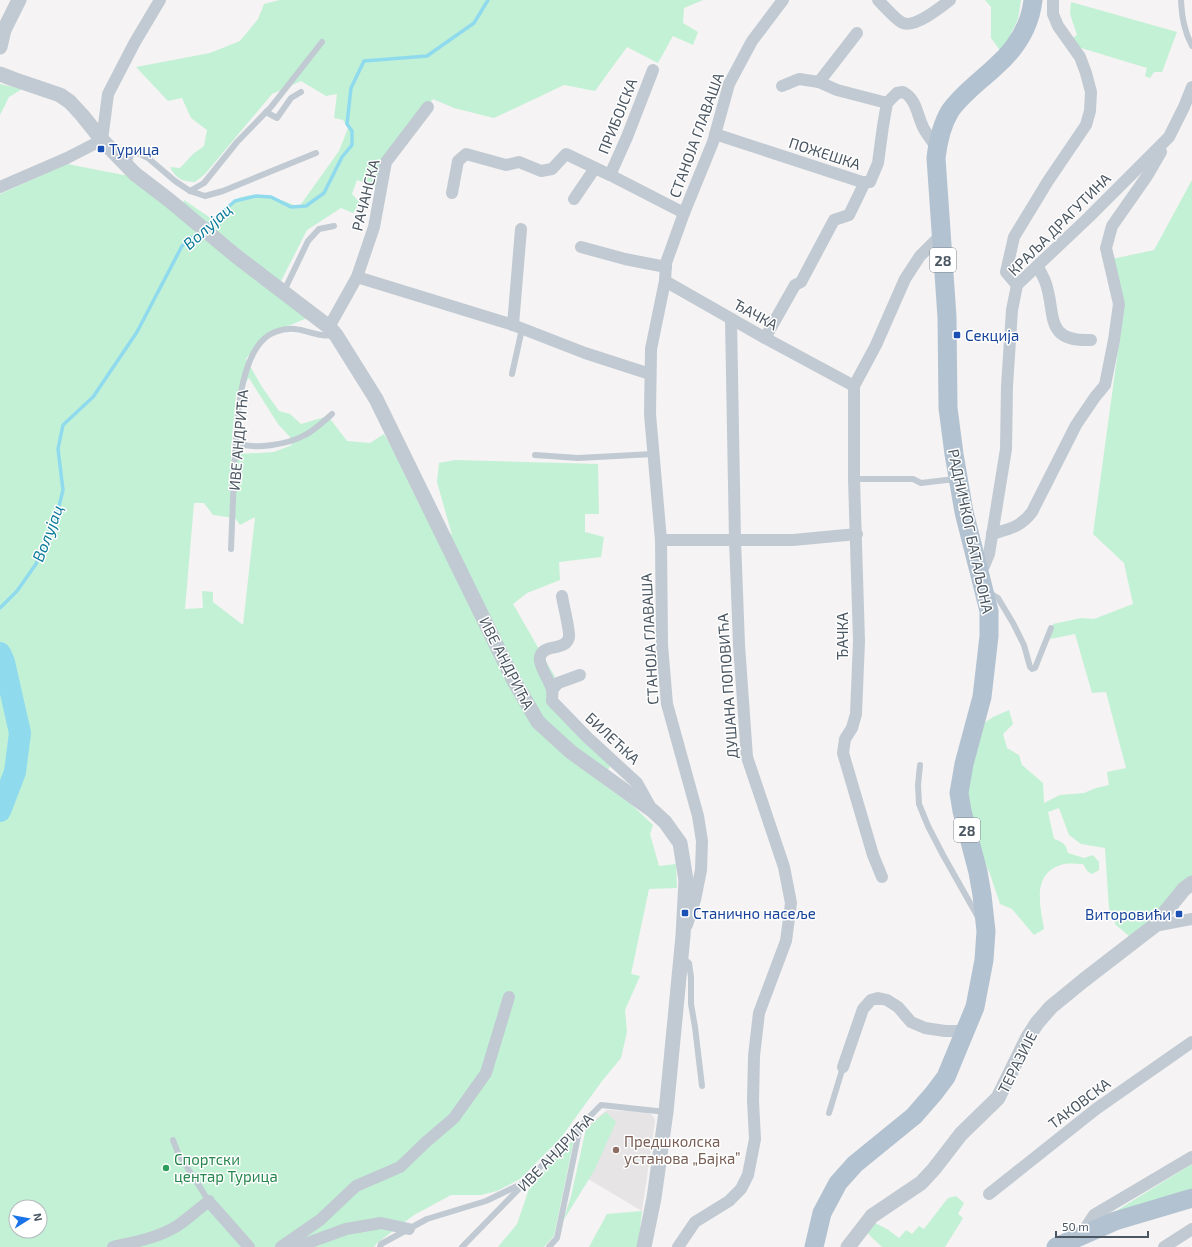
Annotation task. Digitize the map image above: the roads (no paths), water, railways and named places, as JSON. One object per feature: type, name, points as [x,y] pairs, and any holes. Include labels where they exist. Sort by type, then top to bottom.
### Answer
[{"type":"main road","name":"РАДНИЧКОГ БАТАЉОНА","points":[[814,1247],[822,1213],[838,1183],[855,1164],[911,1118],[934,1094],[948,1074],[975,1007],[980,986],[985,956],[986,931],[979,878],[962,811],[959,793],[964,764],[982,697],[989,636],[989,611],[964,512],[948,408],[947,317],[936,166],[938,138],[951,110],[968,90],[996,67],[1017,43],[1027,24],[1033,0]]},
{"type":"main road","points":[[1056,1247],[1082,1235],[1138,1214],[1192,1198]]},
{"type":"street","points":[[0,46],[4,30],[19,0]]},
{"type":"street","points":[[0,187],[67,158],[102,140],[108,94],[135,42],[160,0]]},
{"type":"street","name":"СТАНОЈА ГЛАВАША","points":[[683,936],[695,900],[701,870],[702,841],[698,816],[667,704],[662,645],[661,540],[650,414],[651,349],[665,281],[666,268],[684,213],[715,134],[729,84],[752,41],[783,0]]},
{"type":"street","points":[[878,0],[902,23],[910,24],[935,13],[950,0]]},
{"type":"street","points":[[1017,285],[1006,272],[1014,237],[1048,181],[1086,125],[1090,111],[1091,92],[1086,73],[1080,57],[1058,26],[1053,14],[1053,0]]},
{"type":"street","points":[[819,82],[857,33]]},
{"type":"street","name":"ПРИБОЈСКА","points":[[610,175],[627,137],[653,70]]},
{"type":"street","name":"ИВЕ АНДРИЋА","points":[[0,74],[60,95],[82,115],[102,140],[135,174],[332,331],[376,399],[510,672],[538,722],[571,752],[665,822],[680,843],[686,880],[683,936],[666,1112],[654,1198],[644,1247]]},
{"type":"street","points":[[782,86],[799,79],[819,82],[837,90],[887,103],[897,93],[903,92],[913,100],[925,130],[937,148]]},
{"type":"street","name":"КРАЉА ДРАГУТИНА","points":[[979,570],[986,564],[1006,449],[1007,386],[1012,310],[1017,285],[1038,267],[1169,137],[1192,86]]},
{"type":"street","name":"ПОЖЕШКА","points":[[715,134],[862,182],[870,182],[878,163],[887,103]]},
{"type":"street","name":"РАЧАНСКА","points":[[332,331],[358,277],[374,227],[386,162],[428,107]]},
{"type":"street","points":[[992,534],[1014,528],[1032,512],[1076,425],[1105,385],[1114,340],[1119,304],[1106,248],[1112,226],[1147,176],[1169,137]]},
{"type":"street","points":[[452,193],[458,161],[466,154],[506,165],[520,162],[541,170],[552,169],[566,154],[684,213]]},
{"type":"street","points":[[574,199],[595,168]]},
{"type":"street","points":[[765,338],[795,285],[801,282],[834,220],[849,214],[865,182]]},
{"type":"street","points":[[518,327],[521,229]]},
{"type":"street","name":"ЂАЧКА","points":[[882,877],[873,855],[843,753],[845,739],[852,728],[856,714],[859,641],[857,534],[854,479],[854,386],[876,345],[905,279],[920,256],[941,235]]},
{"type":"street","points":[[581,247],[666,268]]},
{"type":"street","points":[[1038,267],[1045,281],[1052,320],[1057,331],[1067,337],[1079,340],[1091,340]]},
{"type":"street","points":[[358,277],[518,327],[585,353],[650,374]]},
{"type":"street","name":"ЂАЧКА","points":[[665,281],[765,338],[854,386]]},
{"type":"street","name":"ДУШАНА ПОПОВИЋА","points":[[678,1247],[695,1222],[729,1202],[741,1189],[748,1175],[755,1139],[753,1101],[754,1056],[760,1013],[786,941],[791,903],[784,867],[747,758],[739,645],[735,540],[731,319]]},
{"type":"street","points":[[661,540],[793,540],[857,534]]},
{"type":"street","name":"БИЛЕЋКА","points":[[562,596],[569,637],[565,643],[558,647],[545,650],[539,659],[552,690],[552,701],[587,737],[638,783],[652,811]]},
{"type":"street","points":[[552,690],[558,684],[580,676]]},
{"type":"street","name":"ТЕРАЗИЈЕ","points":[[848,1247],[872,1216],[921,1183],[934,1169],[961,1134],[998,1098],[1028,1037],[1037,1023],[1052,1007],[1124,948],[1154,926],[1184,889],[1192,883]]},
{"type":"street","points":[[1154,926],[1192,919]]},
{"type":"street","points":[[281,1247],[320,1220],[356,1186],[400,1167],[454,1118],[486,1073],[509,998]]},
{"type":"street","points":[[843,1067],[863,1009],[871,1000],[878,998],[887,1000],[898,1007],[910,1022],[925,1028],[946,1031],[966,1031]]},
{"type":"street","name":"ТАКОВСКА","points":[[989,1194],[1096,1108],[1192,1042]]},
{"type":"street","points":[[1082,1235],[1094,1215],[1192,1157]]},
{"type":"street","points":[[113,1247],[135,1242],[165,1232],[177,1226],[210,1203],[249,1247]]},
{"type":"street","points":[[297,1247],[346,1228],[381,1223],[409,1229]]},
{"type":"street","points":[[1164,1247],[1192,1229]]},
{"type":"lane","points":[[1181,0],[1185,32],[1192,46]]},
{"type":"lane","points":[[190,190],[204,182],[237,142],[266,112],[322,42]]},
{"type":"lane","points":[[266,112],[277,118],[291,98],[301,92]]},
{"type":"lane","points":[[135,174],[129,162],[131,154],[138,153],[148,158],[175,181],[190,190],[205,196],[224,191],[316,153]]},
{"type":"lane","points":[[283,293],[308,241],[319,229],[334,226]]},
{"type":"lane","points":[[512,374],[518,327]]},
{"type":"lane","name":"ИВЕ АНДРИЋА","points":[[230,549],[238,409],[245,375],[254,352],[267,337],[279,331],[291,328],[306,330],[325,337],[332,331]]},
{"type":"lane","points":[[236,442],[244,446],[261,446],[299,438],[306,435],[332,414]]},
{"type":"lane","points":[[535,455],[578,458],[653,454]]},
{"type":"lane","points":[[854,479],[913,479],[921,483],[958,479]]},
{"type":"lane","points":[[985,591],[992,593],[998,598],[1024,645],[1030,667],[1032,669],[1034,668],[1051,628]]},
{"type":"lane","points":[[920,765],[918,785],[919,804],[928,826],[943,855],[986,931]]},
{"type":"lane","points":[[680,959],[684,959],[689,963],[691,977],[690,1004],[695,1027],[702,1086]]},
{"type":"lane","points":[[829,1113],[843,1067]]},
{"type":"lane","name":"ИВЕ АНДРИЋА","points":[[462,1247],[601,1104],[666,1112]]},
{"type":"lane","points":[[549,1247],[557,1238],[580,1127]]},
{"type":"lane","points":[[172,1140],[210,1203]]},
{"type":"lane","points":[[380,1247],[380,1244],[427,1219],[486,1201],[526,1181]]},
{"type":"waterway","name":"Волујац","points":[[206,226],[235,201],[256,196],[271,197],[291,207],[306,206],[324,193],[342,157],[352,145],[352,131],[347,124],[351,88],[364,61],[427,56],[474,23],[488,0]]},
{"type":"waterway","name":"Волујац","points":[[0,608],[17,591],[36,564],[55,522],[63,490],[58,449],[63,425],[93,397],[137,332],[182,246],[200,231]]},
{"type":"waterway","points":[[0,653],[4,662],[20,733],[15,772],[0,811]]},
{"type":"place","name":"Турица","points":[[101,149]]},
{"type":"place","name":"Секција","points":[[957,335]]},
{"type":"place","name":"Станично насеље","points":[[685,913]]},
{"type":"place","name":"Виторовићи","points":[[1179,914]]},
{"type":"place","name":"Предшколска установа „Бајка”","points":[[616,1150]]},
{"type":"place","name":"Спортски центар Турица","points":[[166,1168]]}]
